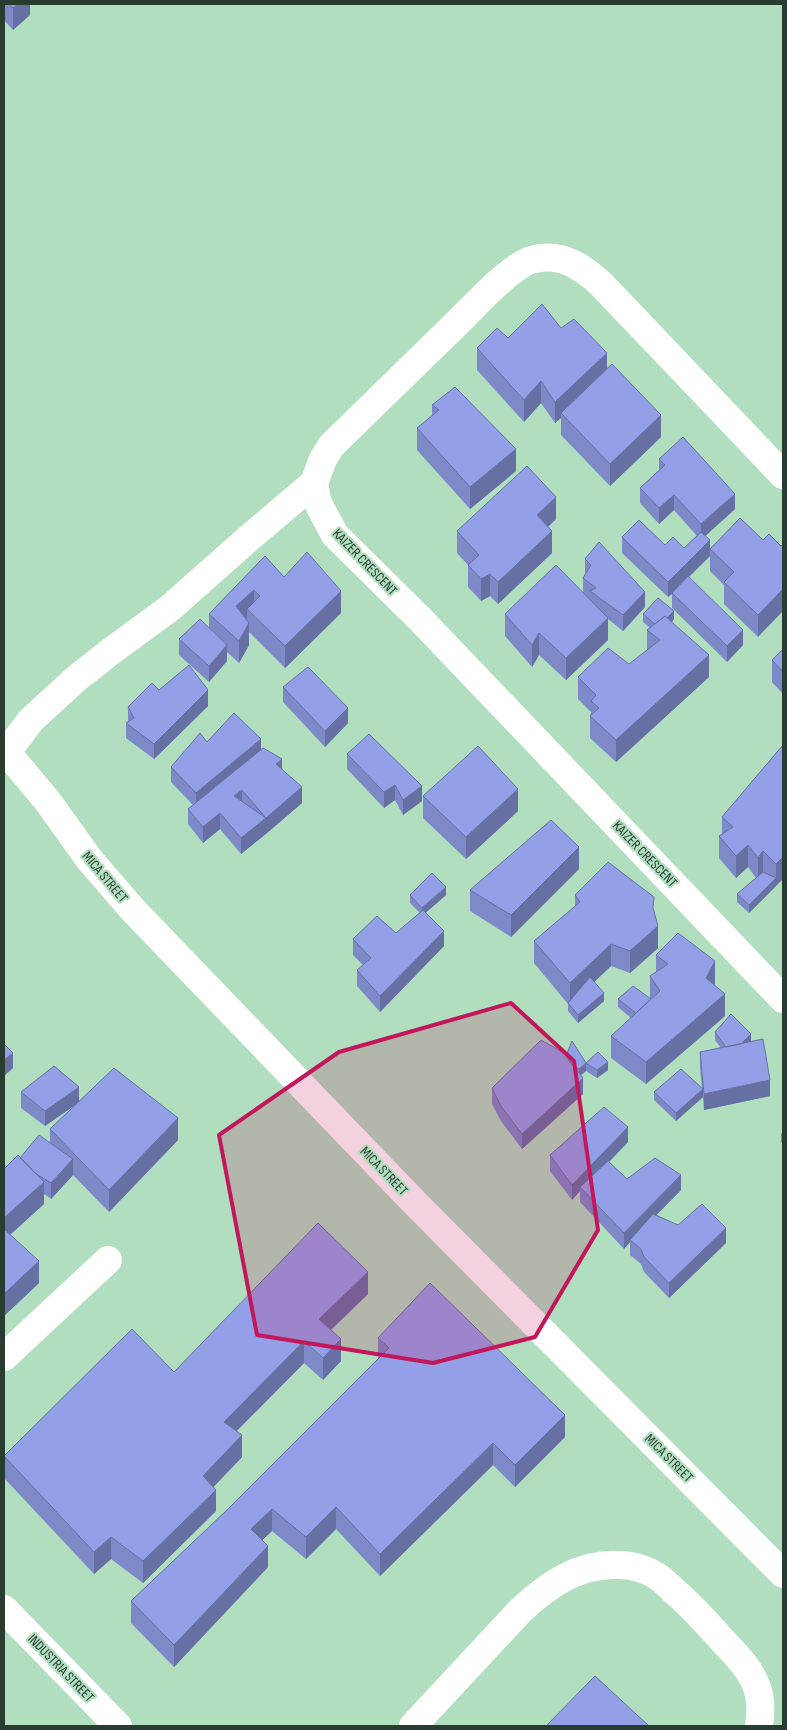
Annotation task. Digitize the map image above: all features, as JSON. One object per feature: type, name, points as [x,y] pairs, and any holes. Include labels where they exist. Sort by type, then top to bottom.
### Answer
[{"type":"street","points":[[5,753],[31,720],[53,699],[110,652],[170,608],[314,483],[323,458],[331,446],[476,304],[522,264],[532,259],[549,256],[576,264],[602,285],[783,475]]},
{"type":"street","name":"KAIZER CRESCENT","points":[[314,483],[317,500],[335,534],[421,620],[783,999]]},
{"type":"street","name":"MICA STREET","points":[[5,753],[49,803],[88,859],[133,910],[406,1194],[783,1574]]},
{"type":"street","points":[[4,1357],[108,1260]]},
{"type":"street","points":[[413,1726],[521,1610],[537,1596],[567,1576],[585,1569],[605,1565],[619,1565],[644,1570],[658,1577],[694,1608],[744,1664],[757,1687],[760,1706],[760,1726]]},
{"type":"street","name":"INDUSTRIA STREET","points":[[4,1609],[118,1726]]},
{"type":"highlighted area","points":[[511,1003],[574,1061],[598,1230],[535,1337],[433,1363],[257,1335],[219,1135],[339,1052]]},
{"type":"building","points":[[9,4],[18,4],[13,8]]},
{"type":"building","points":[[542,304],[561,328],[574,319],[607,353],[555,402],[541,381],[524,400],[477,348],[497,328],[508,338]]},
{"type":"building","points":[[612,364],[661,415],[610,464],[561,413]]},
{"type":"building","points":[[455,387],[516,449],[470,487],[417,428],[439,410],[432,405]]},
{"type":"building","points":[[683,437],[735,494],[701,524],[674,495],[659,508],[640,488],[665,465],[659,459]]},
{"type":"building","points":[[527,466],[556,497],[537,515],[552,531],[498,582],[490,574],[481,579],[468,565],[479,555],[457,531]]},
{"type":"building","points":[[740,518],[763,540],[769,534],[781,546],[783,544],[783,589],[758,615],[724,582],[734,572],[710,549]]},
{"type":"building","points":[[639,520],[665,545],[673,537],[684,548],[701,532],[710,540],[668,582],[622,537]]},
{"type":"building","points":[[599,542],[645,592],[623,615],[590,591],[596,588],[583,578],[591,565],[585,559]]},
{"type":"building","points":[[307,552],[341,591],[285,646],[247,609],[260,596],[254,590],[236,606],[249,623],[239,641],[209,614],[265,556],[284,577]]},
{"type":"building","points":[[556,565],[608,618],[566,658],[539,633],[532,645],[505,614]]},
{"type":"building","points":[[688,576],[743,630],[727,646],[672,593]]},
{"type":"building","points":[[658,598],[674,611],[667,618],[665,616],[655,624],[643,614]]},
{"type":"building","points":[[665,616],[709,655],[616,740],[590,716],[599,708],[591,701],[596,695],[578,677],[608,648],[629,664],[660,640],[647,630]]},
{"type":"building","points":[[200,619],[227,645],[209,666],[179,639]]},
{"type":"building","points":[[783,649],[783,672],[772,660]]},
{"type":"building","points":[[189,665],[208,690],[154,744],[126,723],[134,718],[128,707],[152,683],[159,690]]},
{"type":"building","points":[[308,667],[348,708],[325,731],[283,687]]},
{"type":"building","points":[[234,713],[261,739],[196,793],[171,767],[200,733],[207,742]]},
{"type":"building","points":[[369,734],[422,786],[403,800],[395,785],[384,792],[347,754]]},
{"type":"building","points":[[783,745],[783,857],[776,864],[763,851],[758,858],[748,845],[736,856],[719,836],[733,827],[722,817]]},
{"type":"building","points":[[478,746],[518,789],[466,837],[423,796]]},
{"type":"building","points":[[263,748],[282,759],[276,764],[302,787],[266,818],[241,838],[220,813],[203,827],[188,809]],"holes":[[[242,790],[266,818],[234,796]]]},
{"type":"building","points":[[551,820],[579,847],[511,915],[470,890]]},
{"type":"building","points":[[608,862],[654,897],[653,908],[658,926],[630,951],[611,944],[570,983],[534,941],[580,902],[575,895]]},
{"type":"building","points":[[763,872],[776,878],[749,905],[737,894]]},
{"type":"building","points":[[432,873],[446,887],[422,908],[410,895]]},
{"type":"building","points":[[423,910],[444,931],[380,996],[357,970],[371,958],[353,939],[377,916],[396,933]]},
{"type":"building","points":[[678,933],[715,961],[706,978],[725,994],[646,1062],[611,1036],[660,991],[650,976],[668,964],[656,955]]},
{"type":"building","points":[[590,977],[604,993],[578,1015],[568,1003]]},
{"type":"building","points":[[633,986],[651,999],[636,1013],[618,999]]},
{"type":"building","points":[[731,1014],[751,1034],[741,1044],[726,1047],[715,1032]]},
{"type":"building","points":[[763,1039],[770,1080],[704,1094],[700,1052]]},
{"type":"building","points":[[541,1040],[564,1053],[583,1078],[522,1134],[501,1106],[492,1088]]},
{"type":"building","points":[[572,1041],[586,1063],[579,1069],[573,1066],[566,1056]]},
{"type":"building","points":[[4,1044],[13,1053],[4,1060]]},
{"type":"building","points":[[598,1052],[608,1062],[597,1070],[586,1063]]},
{"type":"building","points":[[54,1066],[79,1087],[45,1111],[21,1092]]},
{"type":"building","points":[[114,1068],[178,1118],[109,1190],[50,1129]]},
{"type":"building","points":[[681,1069],[703,1089],[676,1113],[654,1092]]},
{"type":"building","points":[[604,1107],[628,1127],[572,1185],[550,1155]]},
{"type":"building","points":[[39,1135],[73,1159],[51,1183],[35,1173],[20,1158]]},
{"type":"building","points":[[18,1155],[44,1182],[4,1218],[4,1169]]},
{"type":"building","points":[[655,1158],[681,1175],[624,1233],[580,1187],[608,1161],[627,1179]]},
{"type":"building","points":[[702,1204],[726,1228],[669,1283],[644,1257],[641,1249],[630,1240],[653,1214],[678,1225]]},
{"type":"building","points":[[318,1223],[368,1272],[319,1319],[341,1339],[323,1358],[304,1341],[224,1422],[242,1435],[203,1476],[216,1490],[143,1561],[111,1537],[94,1552],[4,1456],[132,1329],[174,1372]]},
{"type":"building","points":[[4,1229],[39,1261],[4,1294]]},
{"type":"building","points":[[430,1283],[565,1415],[515,1465],[493,1443],[380,1554],[336,1507],[306,1537],[272,1509],[251,1529],[268,1546],[174,1645],[131,1601],[228,1509],[389,1348],[378,1338]]},
{"type":"building","points":[[595,1676],[649,1726],[546,1726]]}]
